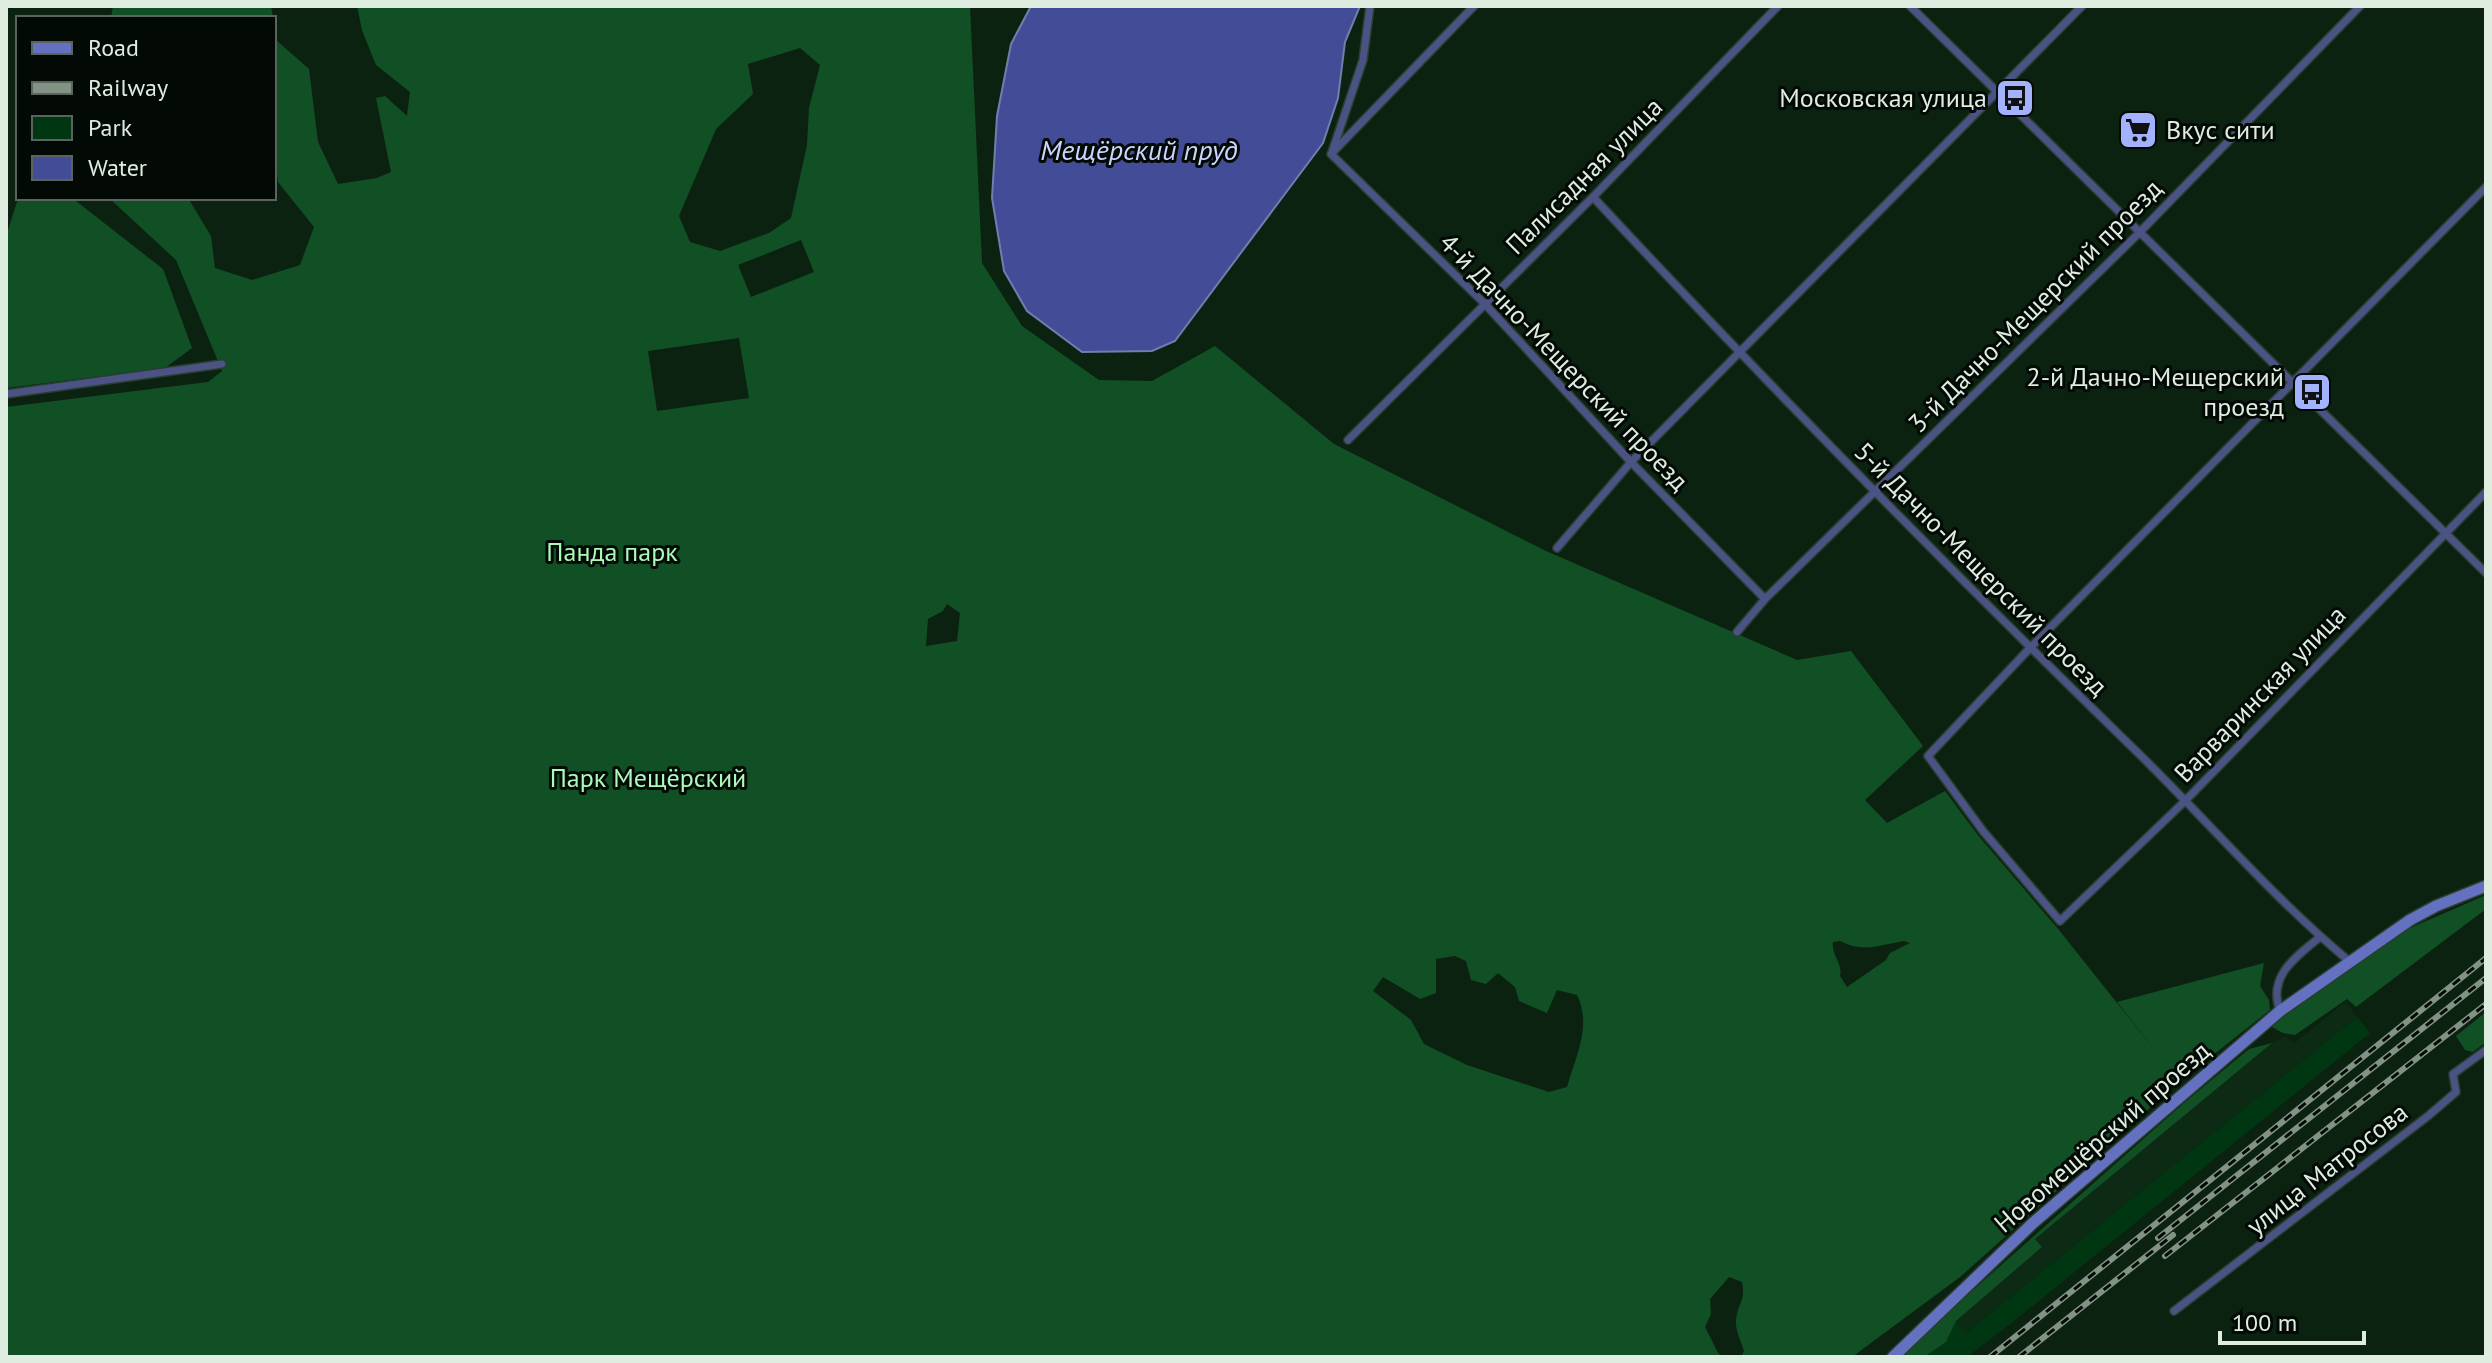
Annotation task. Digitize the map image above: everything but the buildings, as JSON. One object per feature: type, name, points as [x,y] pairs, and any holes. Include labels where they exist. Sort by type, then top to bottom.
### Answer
[{"type":"street","points":[[1331,154],[1363,60],[1370,6]]},
{"type":"street","points":[[1331,154],[1474,6]]},
{"type":"street","name":"Палисадная улица","points":[[1348,440],[1593,197],[1778,6]]},
{"type":"street","points":[[1910,6],[2486,573]]},
{"type":"street","points":[[1557,548],[1631,462],[2082,6]]},
{"type":"street","name":"3-й Дачно-Мещерский проезд","points":[[1737,632],[1765,599],[2139,233],[2360,6]]},
{"type":"street","name":"4-й Дачно-Мещерский проезд","points":[[1331,154],[1484,303],[1631,462],[1765,599]]},
{"type":"street","points":[[2030,648],[2486,187]]},
{"type":"street","name":"5-й Дачно-Мещерский проезд","points":[[1593,197],[1875,493],[2320,937],[2349,961]]},
{"type":"street","points":[[6,394],[222,364]]},
{"type":"street","name":"Варваринская улица","points":[[2030,648],[1928,756],[1983,831],[2060,921],[2186,800],[2486,492]]},
{"type":"street","name":"Новомещёрский проезд","points":[[1893,1357],[2033,1223],[2280,1011],[2349,961],[2436,906],[2486,886]]},
{"type":"street","points":[[2280,1011],[2275,989],[2279,977],[2320,937]]},
{"type":"street","name":"улица Матросова","points":[[2174,1311],[2434,1111],[2456,1092],[2453,1074],[2486,1050]]},
{"type":"shaded area","points":[[2346,1001],[2357,1017],[1966,1333],[1956,1321],[2041,1248],[2035,1239],[2272,1043],[2285,1037],[2295,1043]]},
{"type":"green space","points":[[113,6],[271,6],[273,16],[111,16]]},
{"type":"green space","name":"Парк Мещёрский","points":[[357,6],[970,6],[982,263],[1022,326],[1099,380],[1152,381],[1215,346],[1334,444],[1546,551],[1797,660],[1851,651],[1923,746],[1865,800],[1887,823],[1945,791],[2160,1057],[2117,1002],[2264,963],[2260,986],[2269,1000],[2270,1010],[2180,1081],[1960,1277],[1852,1357],[1741,1357],[1744,1351],[1736,1324],[1743,1294],[1742,1282],[1729,1277],[1710,1299],[1711,1314],[1705,1327],[1723,1357],[6,1357],[6,407],[208,382],[222,371],[176,260],[111,200],[189,200],[211,236],[215,268],[252,280],[300,265],[314,227],[278,182],[276,40],[309,69],[318,142],[338,184],[377,178],[391,172],[376,98],[385,96],[407,116],[410,92],[376,65],[362,30]],"holes":[[[800,48],[820,65],[809,108],[807,145],[791,218],[769,233],[720,251],[690,242],[679,216],[716,129],[753,94],[748,64]],[[801,240],[814,272],[751,297],[738,265]],[[739,338],[749,398],[657,411],[648,351]],[[947,604],[960,613],[957,641],[926,646],[928,619],[943,611]],[[1840,941],[1856,947],[1904,941],[1910,943],[1890,953],[1886,960],[1847,987],[1840,976],[1833,942]],[[1455,956],[1466,961],[1471,980],[1486,984],[1498,973],[1515,987],[1519,1001],[1547,1013],[1557,990],[1577,995],[1583,1029],[1567,1087],[1549,1092],[1467,1065],[1424,1044],[1411,1020],[1373,991],[1383,977],[1420,999],[1436,993],[1436,959]]]},
{"type":"green space","points":[[18,200],[76,201],[163,269],[192,348],[165,368],[6,388],[6,236]]},
{"type":"green space","points":[[2486,895],[2486,909],[2356,1007],[2347,999],[2295,1035],[2270,1026],[2408,929]]},
{"type":"green space","points":[[2486,1012],[2486,1042],[2473,1052],[2465,1050],[2456,1036]]},
{"type":"green space","points":[[2357,1017],[2370,1033],[2009,1325],[1967,1357],[1924,1357],[1946,1342],[1956,1321],[1966,1333]]},
{"type":"green space","points":[[2272,1043],[2035,1239],[2042,1247],[1956,1321],[1946,1342],[1924,1357],[1883,1357],[1964,1298],[2249,1049]]},
{"type":"water","name":"Мещёрский пруд","points":[[1031,6],[1360,6],[1345,42],[1338,98],[1323,143],[1175,341],[1152,351],[1082,352],[1027,311],[1004,271],[992,198],[997,116],[1011,44]]},
{"type":"railway","points":[[1990,1357],[2486,958]]},
{"type":"railway","points":[[2158,1238],[2486,978]]},
{"type":"railway","points":[[2165,1256],[2486,1004]]},
{"type":"railway","points":[[2019,1357],[2173,1235]]},
{"type":"place","name":"Московская улица","points":[[2015,98]]},
{"type":"place","name":"Вкус сити","points":[[2138,130]]},
{"type":"place","name":"2-й Дачно-Мещерский проезд","points":[[2312,392]]},
{"type":"park label","name":"Панда парк","points":[[612,552]]}]
